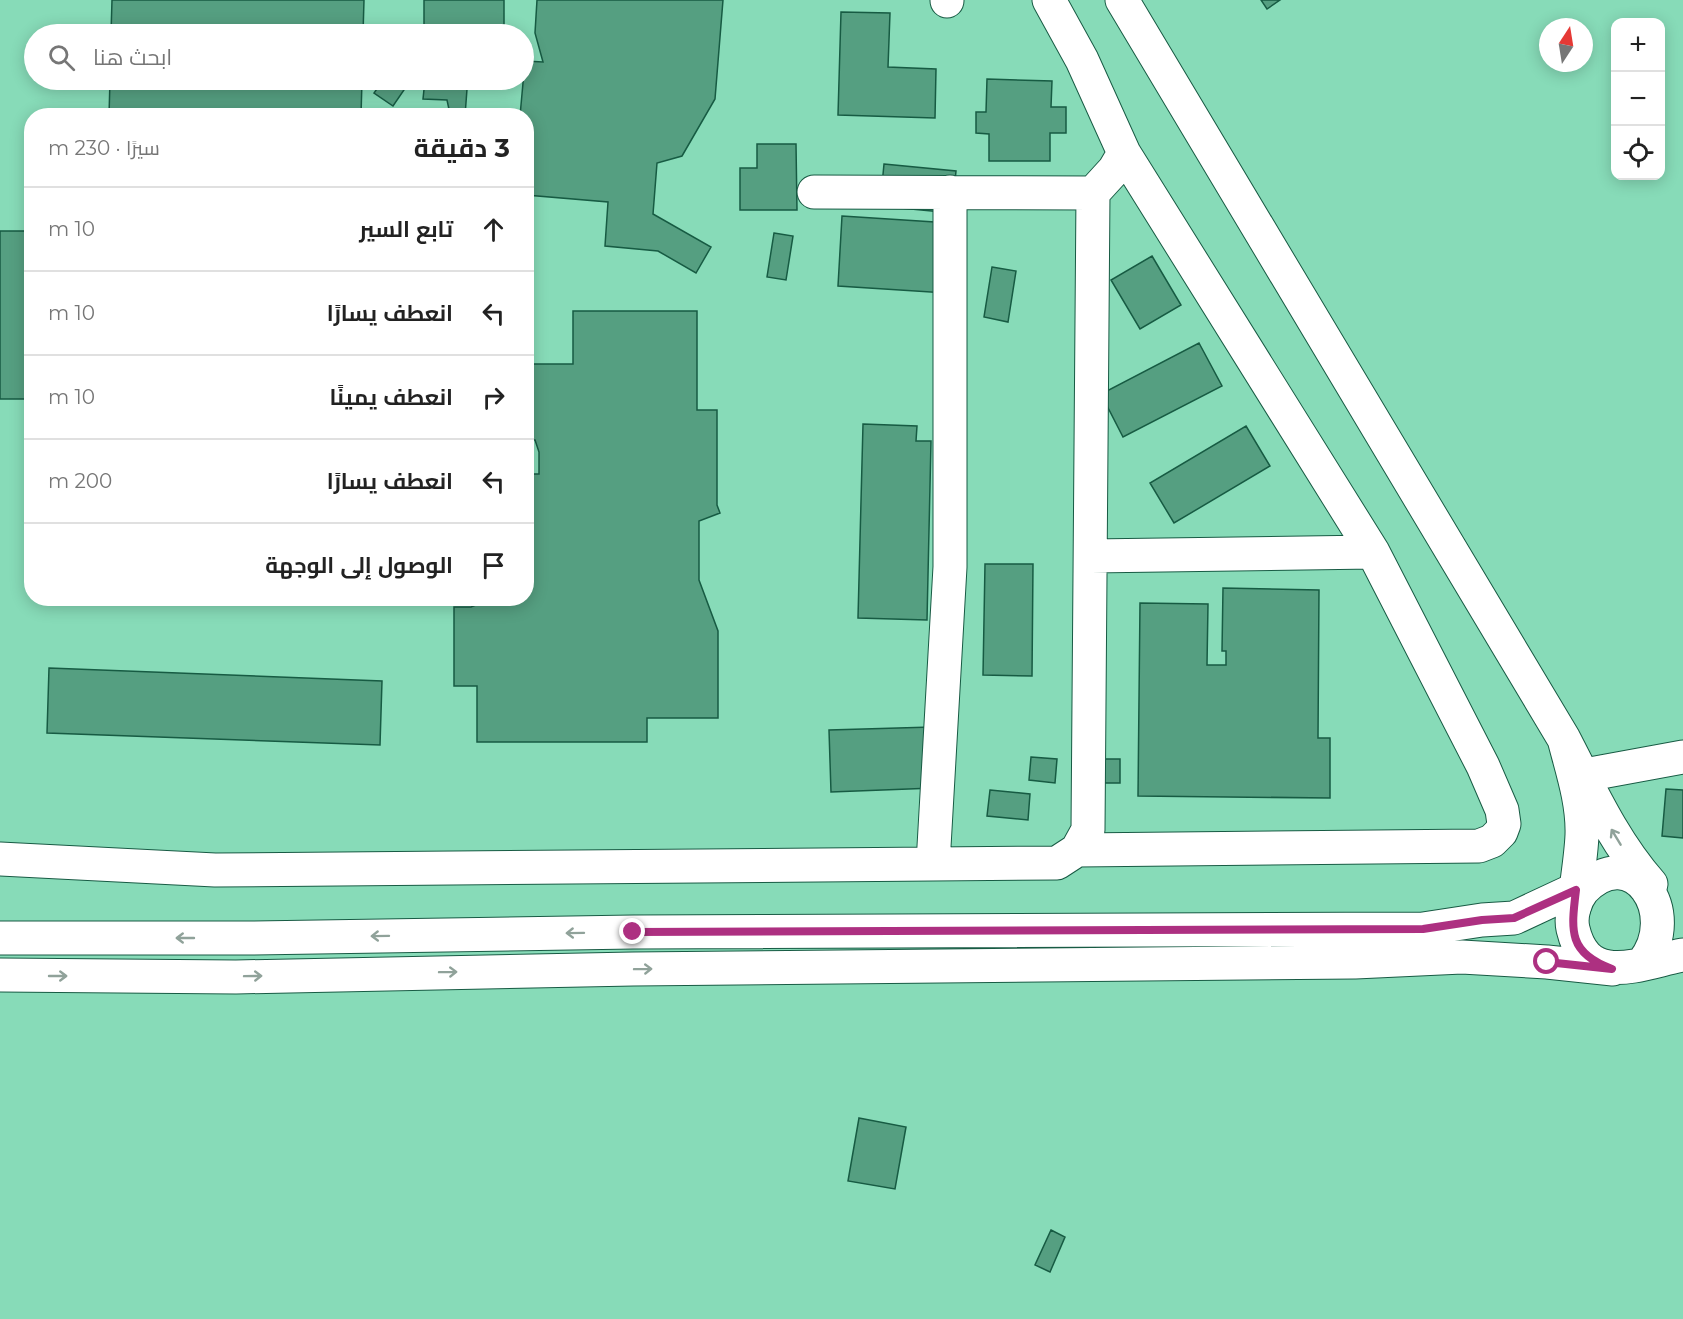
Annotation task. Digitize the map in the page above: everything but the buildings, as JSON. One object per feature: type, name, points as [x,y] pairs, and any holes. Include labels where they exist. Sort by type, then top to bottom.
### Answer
[{"type":"main road","points":[[1048,0],[1082,60],[1124,153],[1373,552],[1483,766],[1502,810],[1504,824],[1501,832],[1492,841],[1479,846],[1077,850]]},
{"type":"main road","points":[[1122,0],[1564,739],[1579,776],[1622,846],[1645,879],[1661,896],[1667,910],[1668,926],[1664,941],[1656,953],[1628,966],[1597,963],[1584,954],[1576,940],[1572,924],[1580,894],[1582,833],[1579,776]]},
{"type":"main road","points":[[0,859],[215,870],[1057,863],[1077,850],[1088,830],[1093,193],[1114,170],[1124,153]]},
{"type":"main road","points":[[814,192],[1093,193]]},
{"type":"main road","points":[[933,864],[950,567],[950,192]]},
{"type":"main road","points":[[1091,555],[1373,552]]},
{"type":"main road","points":[[1579,776],[1683,757]]},
{"type":"main road","points":[[0,938],[251,938],[657,932],[1423,929],[1482,920],[1514,918],[1580,894],[1605,875],[1621,873],[1645,879],[1683,895]]},
{"type":"main road","points":[[0,975],[236,977],[621,969],[1355,962],[1462,957],[1628,966],[1683,955]]},
{"type":"route","points":[[633,932],[1423,929],[1482,920],[1514,918],[1576,890],[1572,924],[1576,940],[1584,954],[1612,969],[1547,962]]}]
